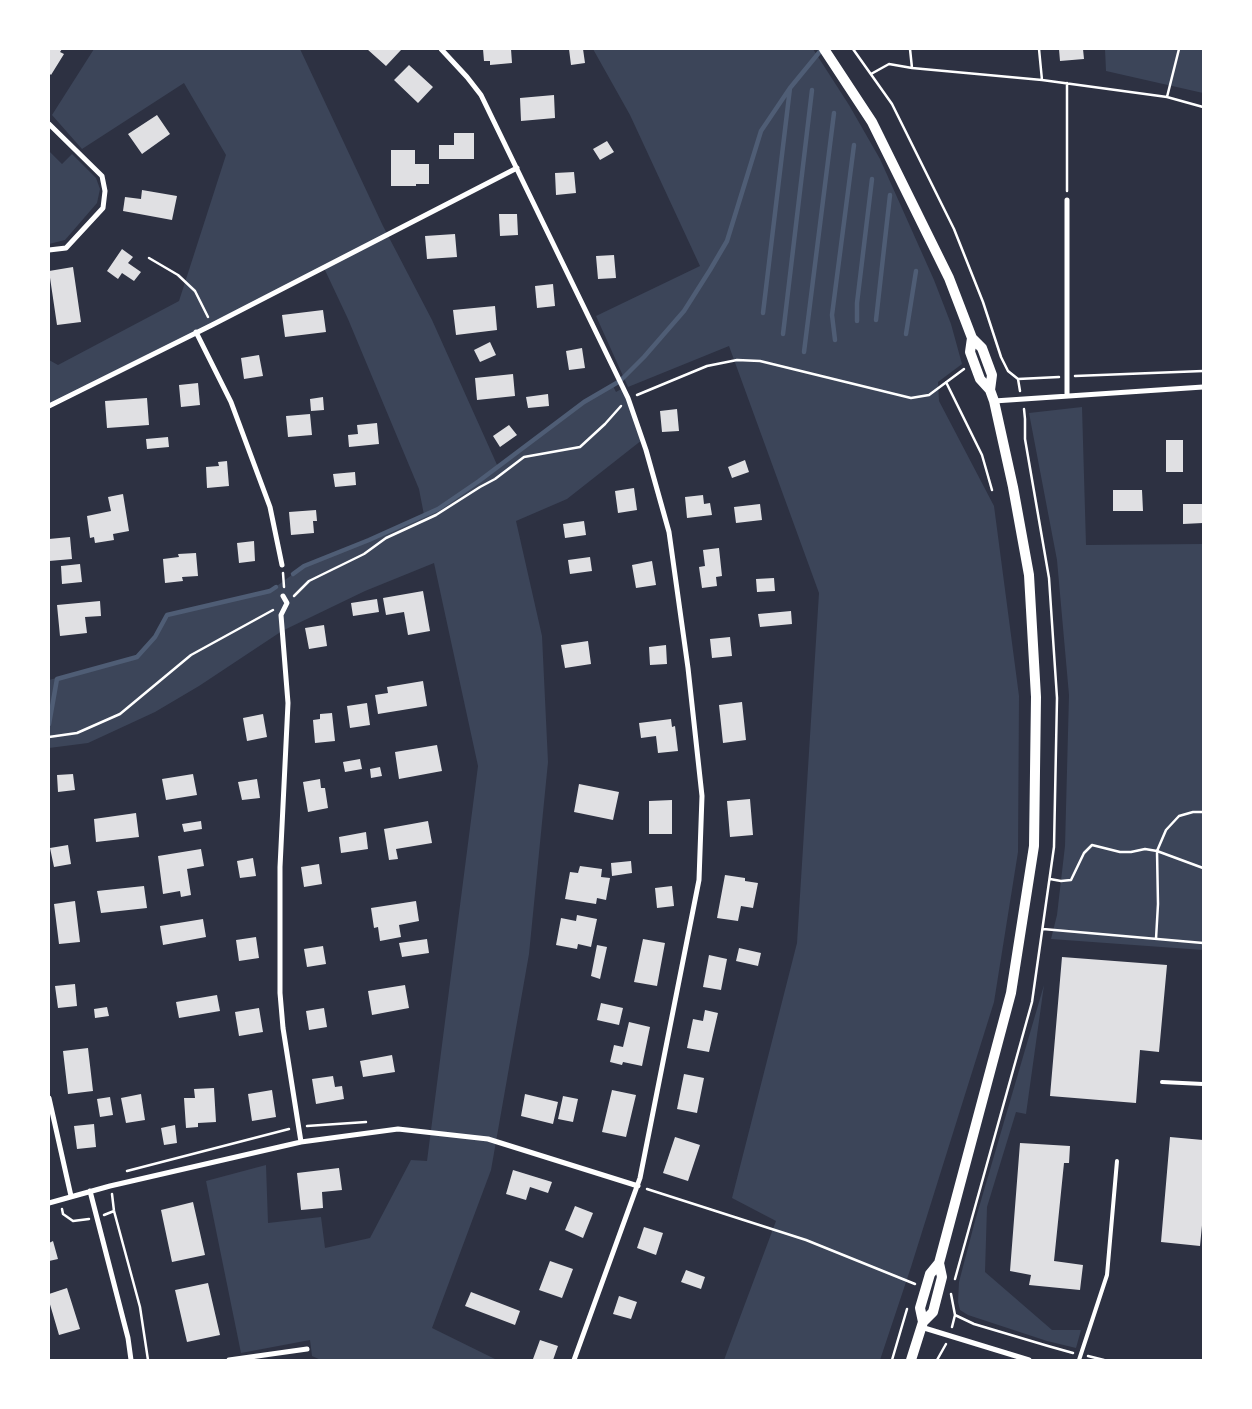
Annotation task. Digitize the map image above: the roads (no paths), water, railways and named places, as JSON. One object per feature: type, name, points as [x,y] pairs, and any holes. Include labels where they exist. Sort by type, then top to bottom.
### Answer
[{"type":"main road","points":[[824,49],[872,122],[949,278],[972,338],[982,348],[987,361],[992,375],[990,390]]},
{"type":"main road","points":[[922,1325],[920,1308],[930,1274],[939,1263],[1011,993],[1034,846],[1036,697],[1029,575],[1013,487],[994,401],[990,390],[980,380],[970,352],[972,338]]},
{"type":"main road","points":[[911,1360],[922,1325],[932,1312],[939,1290],[942,1277],[939,1263]]},
{"type":"street","points":[[441,49],[467,77],[480,95],[628,398],[646,450],[669,532],[688,668],[702,796],[699,880],[638,1186],[574,1360]]},
{"type":"street","points":[[49,124],[102,176],[105,191],[103,208],[66,248],[49,250]]},
{"type":"street","points":[[49,406],[212,325],[517,168]]},
{"type":"street","points":[[1067,200],[1067,396]]},
{"type":"street","points":[[196,332],[232,402],[270,507],[282,565]]},
{"type":"street","points":[[994,401],[1203,387]]},
{"type":"street","points":[[283,596],[287,603],[281,615],[288,703],[280,866],[280,993],[283,1028],[301,1142]]},
{"type":"street","points":[[49,1098],[71,1196]]},
{"type":"street","points":[[49,1203],[110,1186],[301,1142],[398,1129],[488,1139],[638,1186]]},
{"type":"street","points":[[90,1191],[128,1338],[131,1360]]},
{"type":"street","points":[[922,1325],[1027,1360]]},
{"type":"street","points":[[229,1360],[307,1349]]},
{"type":"lane","points":[[1162,1082],[1203,1084]]},
{"type":"lane","points":[[1079,1360],[1107,1275],[1117,1161]]},
{"type":"waterway","points":[[293,574],[304,566],[369,540],[438,509],[479,481],[584,402],[620,381],[644,357],[684,311],[710,270],[727,241],[761,131],[790,88],[822,49]]},
{"type":"waterway","points":[[763,313],[790,88]]},
{"type":"waterway","points":[[783,334],[812,90]]},
{"type":"waterway","points":[[804,352],[834,113]]},
{"type":"waterway","points":[[835,340],[832,315],[854,145]]},
{"type":"waterway","points":[[857,321],[857,303],[872,179]]},
{"type":"waterway","points":[[876,320],[890,195]]},
{"type":"waterway","points":[[906,334],[916,271]]},
{"type":"waterway","points":[[49,724],[57,679],[137,657],[155,637],[167,615],[270,591],[276,587]]}]
